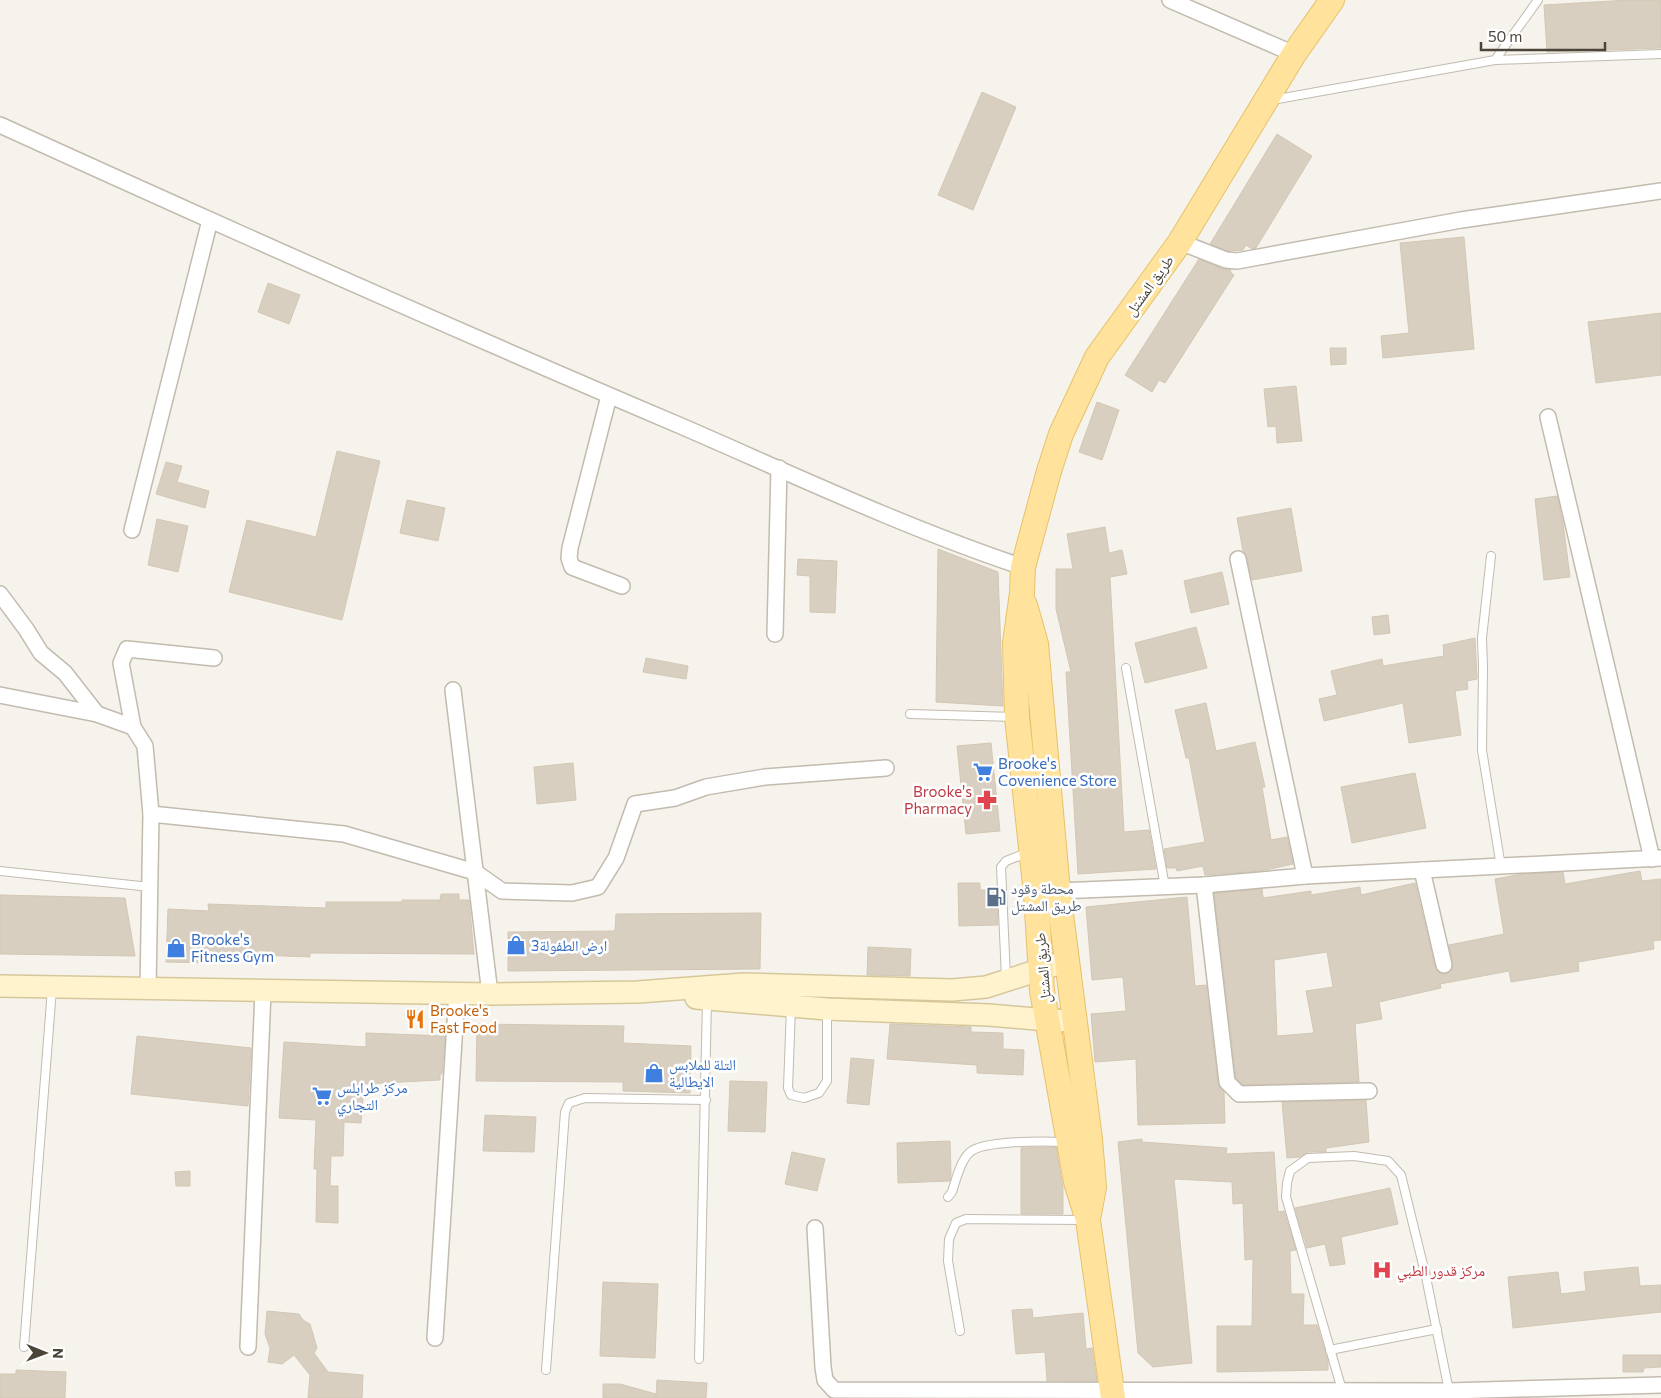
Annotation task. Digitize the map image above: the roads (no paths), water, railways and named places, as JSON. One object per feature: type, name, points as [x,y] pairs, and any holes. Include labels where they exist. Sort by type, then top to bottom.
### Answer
[{"type":"main road","name":"طريق المشتل","points":[[1112,1393],[1088,1220],[1076,1182],[1042,991],[1042,968],[1031,851],[1016,717],[1015,643],[1022,593],[1023,567],[1047,479],[1062,434],[1096,357],[1180,242],[1294,54],[1332,0]]},
{"type":"main road","name":"طريق المشتل","points":[[1022,593],[1036,644],[1058,891],[1090,1139],[1094,1186],[1088,1220]]},
{"type":"main road","points":[[0,986],[263,992],[490,994],[638,992],[744,984],[952,990],[986,987],[1067,961]]},
{"type":"main road","points":[[638,992],[827,1009],[989,1014],[1075,1021]]},
{"type":"street","points":[[1170,0],[1294,54]]},
{"type":"street","points":[[0,125],[609,396],[956,544],[1023,567]]},
{"type":"street","points":[[1180,242],[1226,260],[1237,261],[1461,220],[1661,191]]},
{"type":"street","points":[[132,530],[210,220]]},
{"type":"street","points":[[609,396],[569,558],[572,567],[622,586]]},
{"type":"street","points":[[1058,891],[1204,885],[1305,876],[1657,859],[1548,416]]},
{"type":"street","points":[[775,634],[779,468]]},
{"type":"street","points":[[1238,559],[1305,876]]},
{"type":"street","points":[[0,594],[41,653],[65,673],[97,714]]},
{"type":"street","points":[[148,988],[151,814],[145,746],[134,727],[121,663],[127,649],[214,658]]},
{"type":"street","points":[[453,690],[490,994]]},
{"type":"street","points":[[0,695],[97,714],[134,727]]},
{"type":"street","points":[[151,814],[344,834],[475,872],[502,891],[572,893],[598,887],[616,858],[636,804],[675,798],[706,788],[766,777],[886,768]]},
{"type":"street","points":[[1422,870],[1444,965]]},
{"type":"street","points":[[1204,885],[1227,1082],[1231,1088],[1240,1094],[1369,1091]]},
{"type":"street","points":[[248,1348],[263,992]]},
{"type":"street","points":[[435,1338],[458,993]]},
{"type":"street","points":[[815,1228],[822,1367],[825,1380],[834,1390],[1112,1393],[1342,1390],[1450,1394],[1661,1385]]},
{"type":"lane","points":[[1495,60],[1538,0]]},
{"type":"lane","points":[[1264,102],[1495,60],[1661,54]]},
{"type":"lane","points":[[1491,556],[1482,638],[1482,750],[1501,866]]},
{"type":"lane","points":[[1126,668],[1165,886]]},
{"type":"lane","points":[[910,714],[1016,717]]},
{"type":"lane","points":[[1006,981],[1001,867],[1006,861],[1031,851]]},
{"type":"lane","points":[[0,871],[150,887]]},
{"type":"lane","points":[[24,1347],[52,987]]},
{"type":"lane","points":[[699,1359],[707,999]]},
{"type":"lane","points":[[791,1005],[788,1088],[791,1096],[804,1098],[819,1093],[827,1081],[827,1009]]},
{"type":"lane","points":[[546,1370],[565,1112],[569,1103],[585,1098],[706,1100]]},
{"type":"lane","points":[[948,1197],[952,1192],[968,1154],[975,1148],[1028,1141],[1069,1142]]},
{"type":"lane","points":[[1342,1390],[1286,1197],[1290,1172],[1308,1158],[1354,1156],[1388,1161],[1401,1175],[1426,1277],[1450,1394]]},
{"type":"lane","points":[[960,1331],[948,1261],[949,1239],[956,1223],[966,1219],[1088,1220]]},
{"type":"lane","points":[[1330,1350],[1437,1329]]},
{"type":"place","name":"Brooke's Covenience Store","points":[[983,772]]},
{"type":"place","name":"Brooke's Pharmacy","points":[[987,800]]},
{"type":"place","name":"محطة وقود طريق المشتل","points":[[996,897]]},
{"type":"place","name":"ارض الطفولة3","points":[[516,945]]},
{"type":"place","name":"Brooke's Fitness Gym","points":[[176,948]]},
{"type":"place","name":"Brooke's Fast Food","points":[[415,1019]]},
{"type":"place","name":"التلة للملابس الايطالية","points":[[654,1073]]},
{"type":"place","name":"مركز طرابلس التجاري","points":[[322,1096]]},
{"type":"place","name":"مركز قدور الطبي","points":[[1382,1270]]}]
